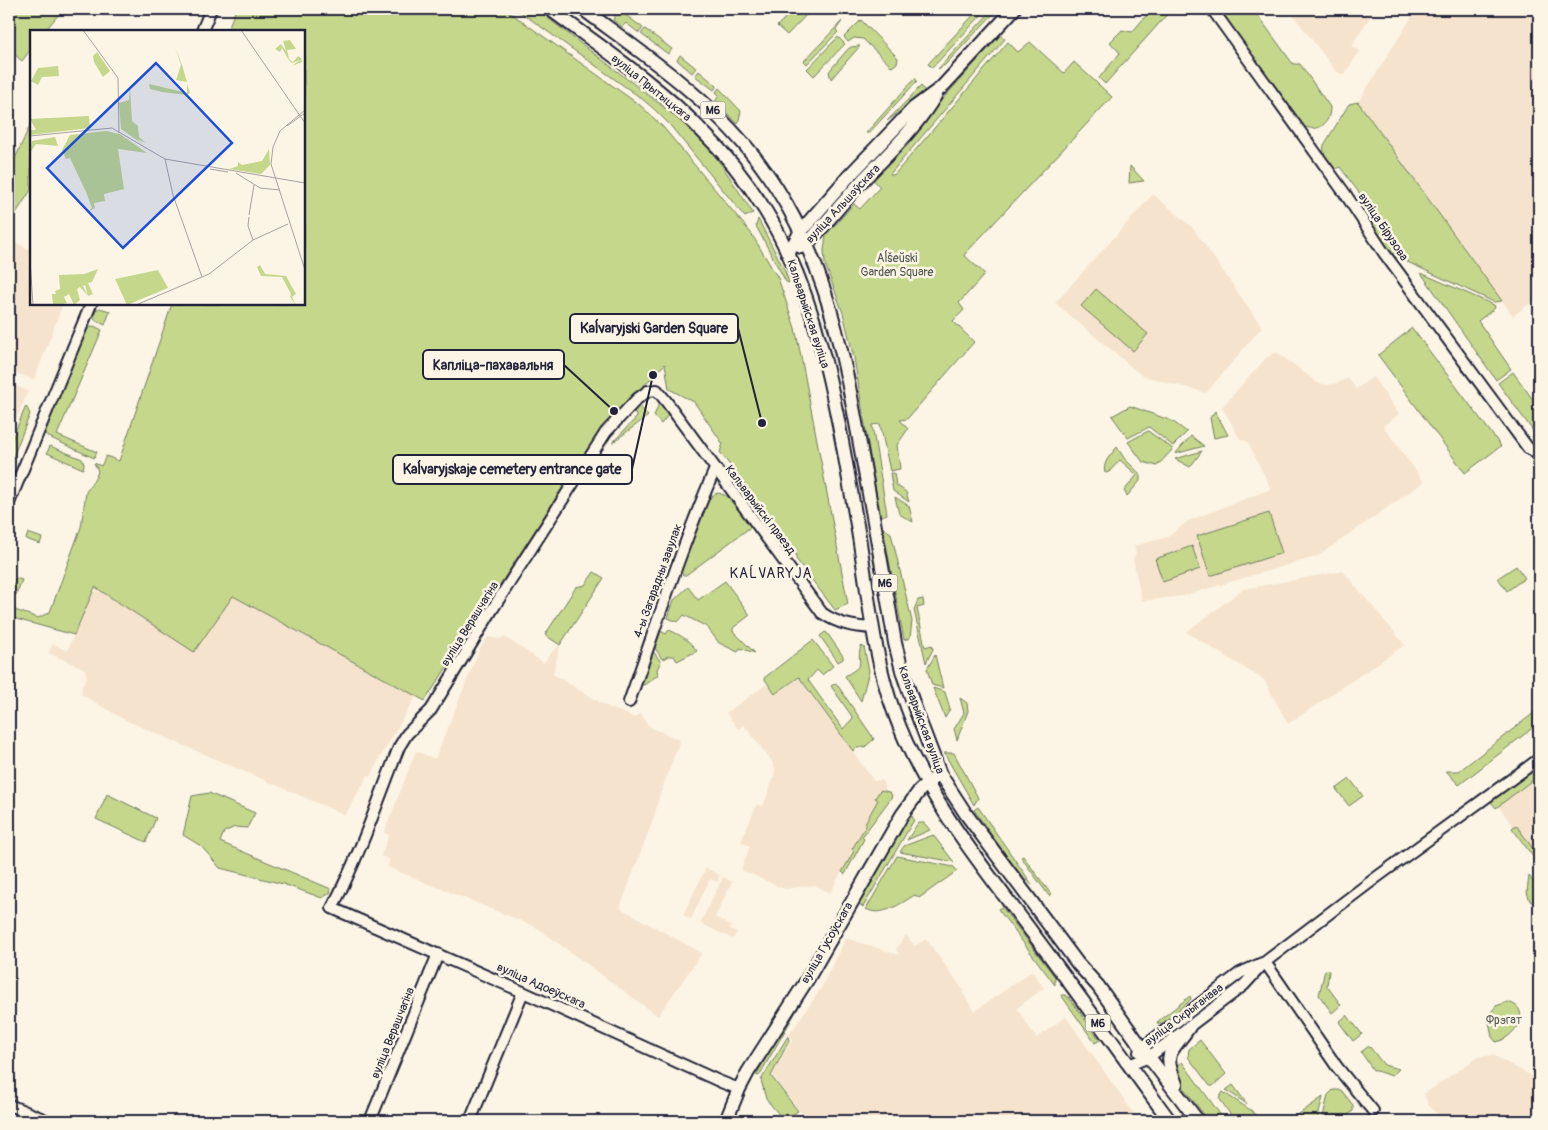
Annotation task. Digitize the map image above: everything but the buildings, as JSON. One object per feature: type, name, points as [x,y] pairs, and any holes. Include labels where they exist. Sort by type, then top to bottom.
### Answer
[{"type":"main road","name":"вуліца Прытыцкага","points":[[550,9],[676,106],[700,128],[729,161],[759,202],[788,254]]},
{"type":"main road","name":"вуліца Прытыцкага","points":[[583,9],[687,87],[717,114],[764,167],[787,202],[807,244]]},
{"type":"main road","name":"вуліца Альшэўскага","points":[[788,254],[807,244],[925,113],[937,92],[1014,9]]},
{"type":"main road","name":"вуліца Альшэўскага","points":[[788,254],[801,231],[849,176],[905,118],[924,100],[937,92]]},
{"type":"main road","name":"Кальварыйская вуліца","points":[[807,244],[829,302],[840,338],[892,624],[903,674],[931,754],[940,774],[970,820],[1078,964],[1098,986],[1198,1121]]},
{"type":"main road","name":"Кальварыйская вуліца","points":[[788,254],[819,340],[827,370],[881,667],[893,711],[915,761],[951,824],[1170,1121]]},
{"type":"main road","points":[[873,628],[892,624]]},
{"type":"main road","name":"вуліца Гусоўскага","points":[[726,1121],[739,1089],[807,980],[905,810],[920,790],[940,774]]},
{"type":"main road","points":[[1181,1098],[1169,1067],[1169,1056],[1189,1027]]},
{"type":"street","points":[[202,30],[211,9]]},
{"type":"street","name":"вуліца Бірузова","points":[[1212,9],[1346,196],[1384,253],[1528,448],[1539,455]]},
{"type":"street","points":[[9,503],[91,305]]},
{"type":"street","name":"вуліца Верашчагіна","points":[[332,908],[366,832],[399,747],[407,734],[431,710],[497,602],[606,432],[637,399],[648,391],[657,390],[666,401]]},
{"type":"street","name":"Кальварыйскі праезд","points":[[666,401],[822,613],[831,619],[849,626],[873,628]]},
{"type":"street","name":"4-ы Загарадны завулак","points":[[629,702],[664,600],[715,469]]},
{"type":"street","name":"вуліца Скрыганава","points":[[1146,1052],[1189,1027],[1244,985],[1265,962],[1539,758]]},
{"type":"street","name":"вуліца Адоеўскага","points":[[332,908],[739,1089]]},
{"type":"street","name":"вуліца Верашчагіна","points":[[370,1121],[438,954]]},
{"type":"street","points":[[1265,962],[1337,1067],[1373,1111]]},
{"type":"street","name":"вуліца Скрыганава","points":[[1129,1065],[1240,973],[1265,962]]},
{"type":"street","points":[[470,1121],[523,992]]},
{"type":"street","points":[[9,1105],[48,1121]]},
{"type":"shaded area","points":[[1288,9],[1375,9],[1352,45],[1360,51],[1344,75],[1337,72]]},
{"type":"shaded area","points":[[1417,9],[1539,9],[1539,297],[1513,316],[1358,102]]},
{"type":"shaded area","points":[[1153,194],[1193,228],[1262,327],[1206,393],[1141,375],[1055,303]]},
{"type":"shaded area","points":[[9,239],[30,250],[30,305],[63,305],[34,380],[9,370]]},
{"type":"shaded area","points":[[1278,353],[1318,383],[1327,385],[1338,383],[1348,378],[1356,389],[1373,377],[1399,414],[1383,426],[1424,482],[1318,556],[1183,596],[1142,601],[1133,559],[1136,553],[1134,546],[1168,537],[1188,521],[1271,489],[1248,442],[1240,439],[1222,407],[1266,358]]},
{"type":"shaded area","points":[[9,383],[28,391],[9,436]]},
{"type":"shaded area","points":[[1343,571],[1405,645],[1288,724],[1264,680],[1186,632],[1243,589]]},
{"type":"shaded area","points":[[93,590],[103,593],[233,596],[416,696],[377,763],[371,777],[368,775],[345,815],[125,720],[81,694],[82,685],[87,678],[85,669],[48,653],[53,644],[67,651]]},
{"type":"shaded area","points":[[503,636],[544,663],[560,645],[553,674],[608,707],[633,718],[641,713],[646,723],[652,728],[680,740],[620,908],[702,953],[658,1016],[536,927],[387,867],[390,860],[381,856],[389,835],[384,833],[416,751],[435,759],[480,648],[488,637],[501,639]]},
{"type":"shaded area","points":[[799,678],[874,781],[882,780],[885,789],[879,792],[878,800],[865,823],[867,824],[830,893],[814,885],[785,889],[741,870],[750,846],[741,842],[757,804],[763,806],[774,777],[775,768],[744,725],[738,729],[726,713],[767,684],[776,695]]},
{"type":"shaded area","points":[[1539,774],[1539,861],[1496,803]]},
{"type":"shaded area","points":[[706,868],[720,875],[717,882],[710,879],[691,919],[683,915]]},
{"type":"shaded area","points":[[723,877],[732,882],[715,917],[731,926],[730,929],[737,932],[733,939],[700,923]]},
{"type":"shaded area","points":[[906,935],[915,946],[926,939],[964,991],[962,992],[975,1011],[1032,971],[1044,988],[1017,1008],[1036,1038],[1066,1017],[1139,1121],[807,1121],[772,1075],[792,1040],[789,1035],[821,988],[846,938],[899,955],[896,949]]},
{"type":"shaded area","points":[[1493,1055],[1539,1080],[1539,1121],[1444,1121],[1428,1105],[1424,1094],[1478,1057]]},
{"type":"green space","points":[[16,9],[63,9],[46,30],[30,30],[30,50],[22,61],[9,50],[9,19]]},
{"type":"green space","points":[[236,9],[505,9],[641,106],[663,127],[751,233],[778,278],[795,328],[848,604],[835,610],[796,559],[796,553],[720,452],[723,444],[694,402],[669,389],[665,364],[620,410],[588,448],[425,701],[233,596],[194,652],[95,587],[74,635],[9,617],[9,608],[38,618],[50,612],[81,527],[86,492],[98,471],[94,463],[101,466],[106,456],[119,461],[172,305],[305,305],[305,30],[227,30]]},
{"type":"green space","points":[[516,9],[536,9],[689,128],[703,141],[723,167],[753,213],[745,217],[669,124],[654,109]]},
{"type":"green space","points":[[794,9],[808,9],[810,11],[787,35],[777,26]]},
{"type":"green space","points":[[979,9],[987,9],[932,68],[928,64]]},
{"type":"green space","points":[[993,9],[998,9],[945,65],[938,69]]},
{"type":"green space","points":[[1152,9],[1172,9],[1105,84],[1099,78],[1120,53],[1110,42],[1122,30],[1132,32]]},
{"type":"green space","points":[[1222,9],[1253,9],[1293,64],[1300,64],[1330,107],[1328,118],[1322,126],[1319,128],[1309,128],[1303,126],[1221,16]]},
{"type":"green space","points":[[619,10],[643,28],[639,33],[626,23],[622,27],[613,20]]},
{"type":"green space","points":[[861,20],[898,58],[897,63],[892,67],[863,39],[854,38],[848,42],[844,37]]},
{"type":"green space","points":[[842,21],[836,30],[838,32],[807,64],[804,61]]},
{"type":"green space","points":[[645,29],[672,49],[668,54],[641,34]]},
{"type":"green space","name":"Aĺšeŭski Garden Square","points":[[1000,35],[1005,39],[890,174],[894,175],[1008,42],[1018,52],[1030,42],[1064,73],[1074,62],[1112,97],[964,255],[985,274],[959,303],[964,310],[953,321],[974,342],[907,419],[900,420],[908,429],[897,445],[900,469],[890,471],[880,424],[872,425],[887,514],[880,517],[854,358],[843,313],[825,264],[826,235],[854,204],[860,209],[880,187],[872,178]]},
{"type":"green space","points":[[838,37],[845,44],[814,76],[807,69]]},
{"type":"green space","points":[[860,46],[831,79],[829,72],[848,49]]},
{"type":"green space","points":[[680,55],[696,68],[692,73],[677,60]]},
{"type":"green space","points":[[699,71],[717,86],[714,90],[695,76]]},
{"type":"green space","points":[[915,78],[917,81],[869,133],[866,133]]},
{"type":"green space","points":[[921,86],[924,90],[922,95],[887,121]]},
{"type":"green space","points":[[719,88],[741,111],[738,124],[715,102],[719,95],[716,92]]},
{"type":"green space","points":[[1358,102],[1502,301],[1494,302],[1390,254],[1357,204],[1360,194],[1340,167],[1333,170],[1324,156],[1324,145],[1349,104]]},
{"type":"green space","points":[[30,125],[30,192],[9,224],[9,172]]},
{"type":"green space","points":[[1130,166],[1144,181],[1129,183]]},
{"type":"green space","points":[[758,219],[785,271],[789,283],[786,282],[756,226]]},
{"type":"green space","points":[[1421,273],[1494,305],[1495,308],[1478,321],[1511,369],[1496,380]]},
{"type":"green space","points":[[1096,289],[1148,334],[1133,351],[1081,306]]},
{"type":"green space","points":[[100,308],[110,311],[105,325],[95,320],[94,317],[96,310]]},
{"type":"green space","points":[[94,326],[102,330],[57,435],[97,452],[94,458],[53,439],[43,433],[43,428],[88,328]]},
{"type":"green space","points":[[1412,328],[1501,446],[1465,473],[1378,355]]},
{"type":"green space","points":[[1513,372],[1539,408],[1539,439],[1498,383]]},
{"type":"green space","points":[[660,401],[669,414],[661,424],[654,416]]},
{"type":"green space","points":[[639,405],[648,416],[612,443],[637,417],[634,408]]},
{"type":"green space","points":[[26,406],[30,414],[9,467],[9,446]]},
{"type":"green space","points":[[1130,406],[1172,421],[1187,432],[1173,446],[1149,427],[1128,438],[1112,416]]},
{"type":"green space","points":[[1215,411],[1228,435],[1214,438],[1210,418]]},
{"type":"green space","points":[[1148,431],[1173,449],[1157,466],[1143,462],[1128,442]]},
{"type":"green space","points":[[1191,436],[1204,446],[1175,454]]},
{"type":"green space","points":[[50,446],[82,459],[83,469],[47,453]]},
{"type":"green space","points":[[1117,447],[1124,458],[1140,474],[1140,481],[1127,496],[1124,491],[1137,475],[1120,460],[1109,472],[1105,473],[1104,469],[1106,462]]},
{"type":"green space","points":[[1202,451],[1190,467],[1175,459]]},
{"type":"green space","points":[[890,473],[894,473],[896,485],[906,492],[909,502],[893,491]]},
{"type":"green space","points":[[717,493],[723,494],[733,501],[752,526],[686,575],[683,575],[680,571],[706,505],[710,497]]},
{"type":"green space","points":[[895,497],[909,506],[913,522],[899,514]]},
{"type":"green space","points":[[1269,513],[1282,553],[1210,576],[1197,536]]},
{"type":"green space","points":[[883,528],[891,533],[912,621],[910,638],[904,640]]},
{"type":"green space","points":[[28,533],[42,538],[40,544],[26,539]]},
{"type":"green space","points":[[1192,546],[1200,569],[1163,582],[1155,559]]},
{"type":"green space","points":[[1516,566],[1525,578],[1507,591],[1498,578]]},
{"type":"green space","points":[[594,572],[604,578],[560,645],[545,635],[576,587],[585,585]]},
{"type":"green space","points":[[16,578],[22,580],[16,595],[10,592]]},
{"type":"green space","points":[[725,581],[750,615],[733,628],[733,631],[755,653],[740,648],[738,652],[719,643],[707,627],[684,615],[678,622],[668,618],[674,600],[688,587],[698,600]]},
{"type":"green space","points":[[923,599],[924,606],[917,608],[925,647],[932,645],[933,649],[926,663],[914,610],[918,600]]},
{"type":"green space","points":[[657,629],[666,634],[669,630],[677,634],[688,641],[697,651],[677,661],[674,656],[667,656],[662,659],[652,643]]},
{"type":"green space","points":[[825,632],[843,656],[843,659],[838,662],[820,636]]},
{"type":"green space","points":[[813,640],[833,666],[822,675],[817,670],[808,680],[843,729],[853,718],[831,686],[836,683],[874,739],[865,747],[857,748],[853,751],[799,677],[775,694],[764,678]]},
{"type":"green space","points":[[861,646],[864,647],[869,671],[861,701],[845,676],[859,665]]},
{"type":"green space","points":[[650,647],[661,662],[657,669],[658,675],[644,685],[640,683]]},
{"type":"green space","points":[[935,655],[943,688],[932,685],[927,669]]},
{"type":"green space","points":[[933,688],[945,692],[950,709],[945,718]]},
{"type":"green space","points":[[960,698],[967,703],[968,711],[957,740],[954,729],[964,713]]},
{"type":"green space","points":[[1539,709],[1539,723],[1459,785],[1446,771],[1459,771]]},
{"type":"green space","points":[[944,753],[954,753],[978,798],[974,805]]},
{"type":"green space","points":[[1534,770],[1539,775],[1496,808],[1491,802]]},
{"type":"green space","points":[[1350,779],[1363,796],[1349,806],[1336,789]]},
{"type":"green space","points":[[881,790],[889,792],[892,795],[891,798],[862,837],[864,839],[845,874],[842,872],[878,800],[875,798]]},
{"type":"green space","points":[[209,793],[255,813],[247,828],[235,827],[224,832],[220,842],[331,889],[330,893],[322,898],[283,884],[220,868],[201,846],[183,835],[192,796]]},
{"type":"green space","points":[[107,794],[156,818],[146,842],[96,819]]},
{"type":"green space","points":[[978,807],[1032,885],[1016,870],[974,810]]},
{"type":"green space","points":[[912,816],[914,820],[863,907],[858,903],[902,828]]},
{"type":"green space","points":[[918,823],[924,823],[930,830],[907,840]]},
{"type":"green space","points":[[1516,825],[1539,857],[1539,865],[1512,828]]},
{"type":"green space","points":[[933,835],[954,862],[900,852],[904,846]]},
{"type":"green space","points":[[897,856],[954,867],[957,871],[919,898],[915,895],[885,911],[878,912],[866,909]]},
{"type":"green space","points":[[1023,856],[1051,894],[1049,896],[1021,857]]},
{"type":"green space","points":[[1529,876],[1539,890],[1539,902],[1536,904],[1530,901],[1527,892]]},
{"type":"green space","points":[[1002,907],[1055,977],[1055,985],[998,909]]},
{"type":"green space","points":[[1325,970],[1329,971],[1327,986],[1341,1005],[1332,1013],[1319,995]]},
{"type":"green space","points":[[807,988],[809,989],[759,1076],[756,1075]]},
{"type":"green space","points":[[1061,995],[1065,995],[1070,999],[1100,1040],[1095,1043]]},
{"type":"green space","points":[[1190,996],[1191,999],[1187,1003],[1161,1024],[1158,1024],[1157,1022]]},
{"type":"green space","name":"Фрэгат","points":[[1507,1002],[1515,1005],[1520,1010],[1521,1017],[1515,1030],[1503,1040],[1496,1042],[1492,1037],[1488,1016],[1496,1006]]},
{"type":"green space","points":[[1347,1015],[1362,1034],[1353,1041],[1339,1022]]},
{"type":"green space","points":[[788,1036],[789,1041],[771,1076],[798,1111],[791,1116],[782,1118],[766,1099],[761,1080]]},
{"type":"green space","points":[[1200,1040],[1226,1074],[1213,1086],[1210,1086],[1188,1057],[1189,1049]]},
{"type":"green space","points":[[1369,1046],[1384,1065],[1399,1069],[1392,1076],[1373,1070],[1361,1052]]},
{"type":"green space","points":[[1182,1062],[1225,1121],[1209,1121],[1178,1081],[1176,1066]]},
{"type":"green space","points":[[1233,1085],[1247,1104],[1226,1090]]},
{"type":"green space","points":[[1333,1090],[1341,1090],[1353,1105],[1353,1111],[1342,1120],[1335,1114],[1322,1121],[1328,1095]]},
{"type":"green space","points":[[1223,1092],[1252,1111],[1260,1121],[1235,1121],[1219,1098]]},
{"type":"green space","points":[[1323,1097],[1317,1121],[1289,1121]]},
{"type":"place","name":"Kaĺvaryjskaje cemetery entrance gate","points":[[653,375]]},
{"type":"place","name":"Капліца-пахавальня","points":[[614,411]]},
{"type":"place","name":"Kaĺvaryjski Garden Square","points":[[762,423]]},
{"type":"district","name":"KAĹVARYJA","points":[[771,573]]}]
